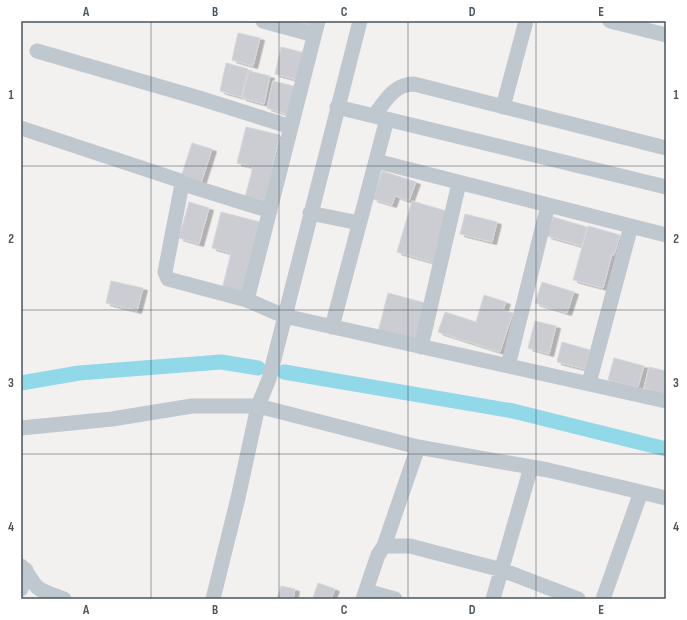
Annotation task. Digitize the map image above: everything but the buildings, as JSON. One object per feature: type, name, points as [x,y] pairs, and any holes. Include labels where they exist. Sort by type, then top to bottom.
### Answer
[{"type":"street","points":[[247,300],[316,28],[263,21]]},
{"type":"street","points":[[213,599],[238,498],[258,406],[269,379],[360,21]]},
{"type":"street","points":[[503,107],[526,21]]},
{"type":"street","points":[[610,21],[666,36]]},
{"type":"street","points":[[37,51],[199,98],[291,127]]},
{"type":"street","points":[[332,327],[376,162],[380,117],[386,99],[396,89],[405,84],[414,84],[666,148]]},
{"type":"street","points":[[337,107],[666,187]]},
{"type":"street","points":[[21,128],[178,180],[187,185],[270,211]]},
{"type":"street","points":[[376,162],[666,235]]},
{"type":"street","points":[[421,347],[459,182]]},
{"type":"street","points":[[187,185],[182,189],[165,272],[168,279],[247,300],[284,316],[666,401]]},
{"type":"street","points":[[508,366],[548,205]]},
{"type":"street","points":[[310,213],[359,224]]},
{"type":"street","points":[[589,383],[631,226]]},
{"type":"street","points":[[21,428],[112,419],[192,406],[258,406],[418,448],[531,467],[666,498]]},
{"type":"street","points":[[395,599],[365,595],[378,556],[384,546],[418,448]]},
{"type":"street","points":[[493,599],[531,467]]},
{"type":"street","points":[[603,599],[641,492]]},
{"type":"street","points":[[384,546],[410,546],[502,570],[578,599]]},
{"type":"street","points":[[21,589],[24,568]]},
{"type":"street","points":[[24,568],[37,587],[64,599]]},
{"type":"waterway","points":[[21,383],[79,373],[221,362],[258,368]]},
{"type":"waterway","points":[[284,372],[513,411],[666,449]]}]
